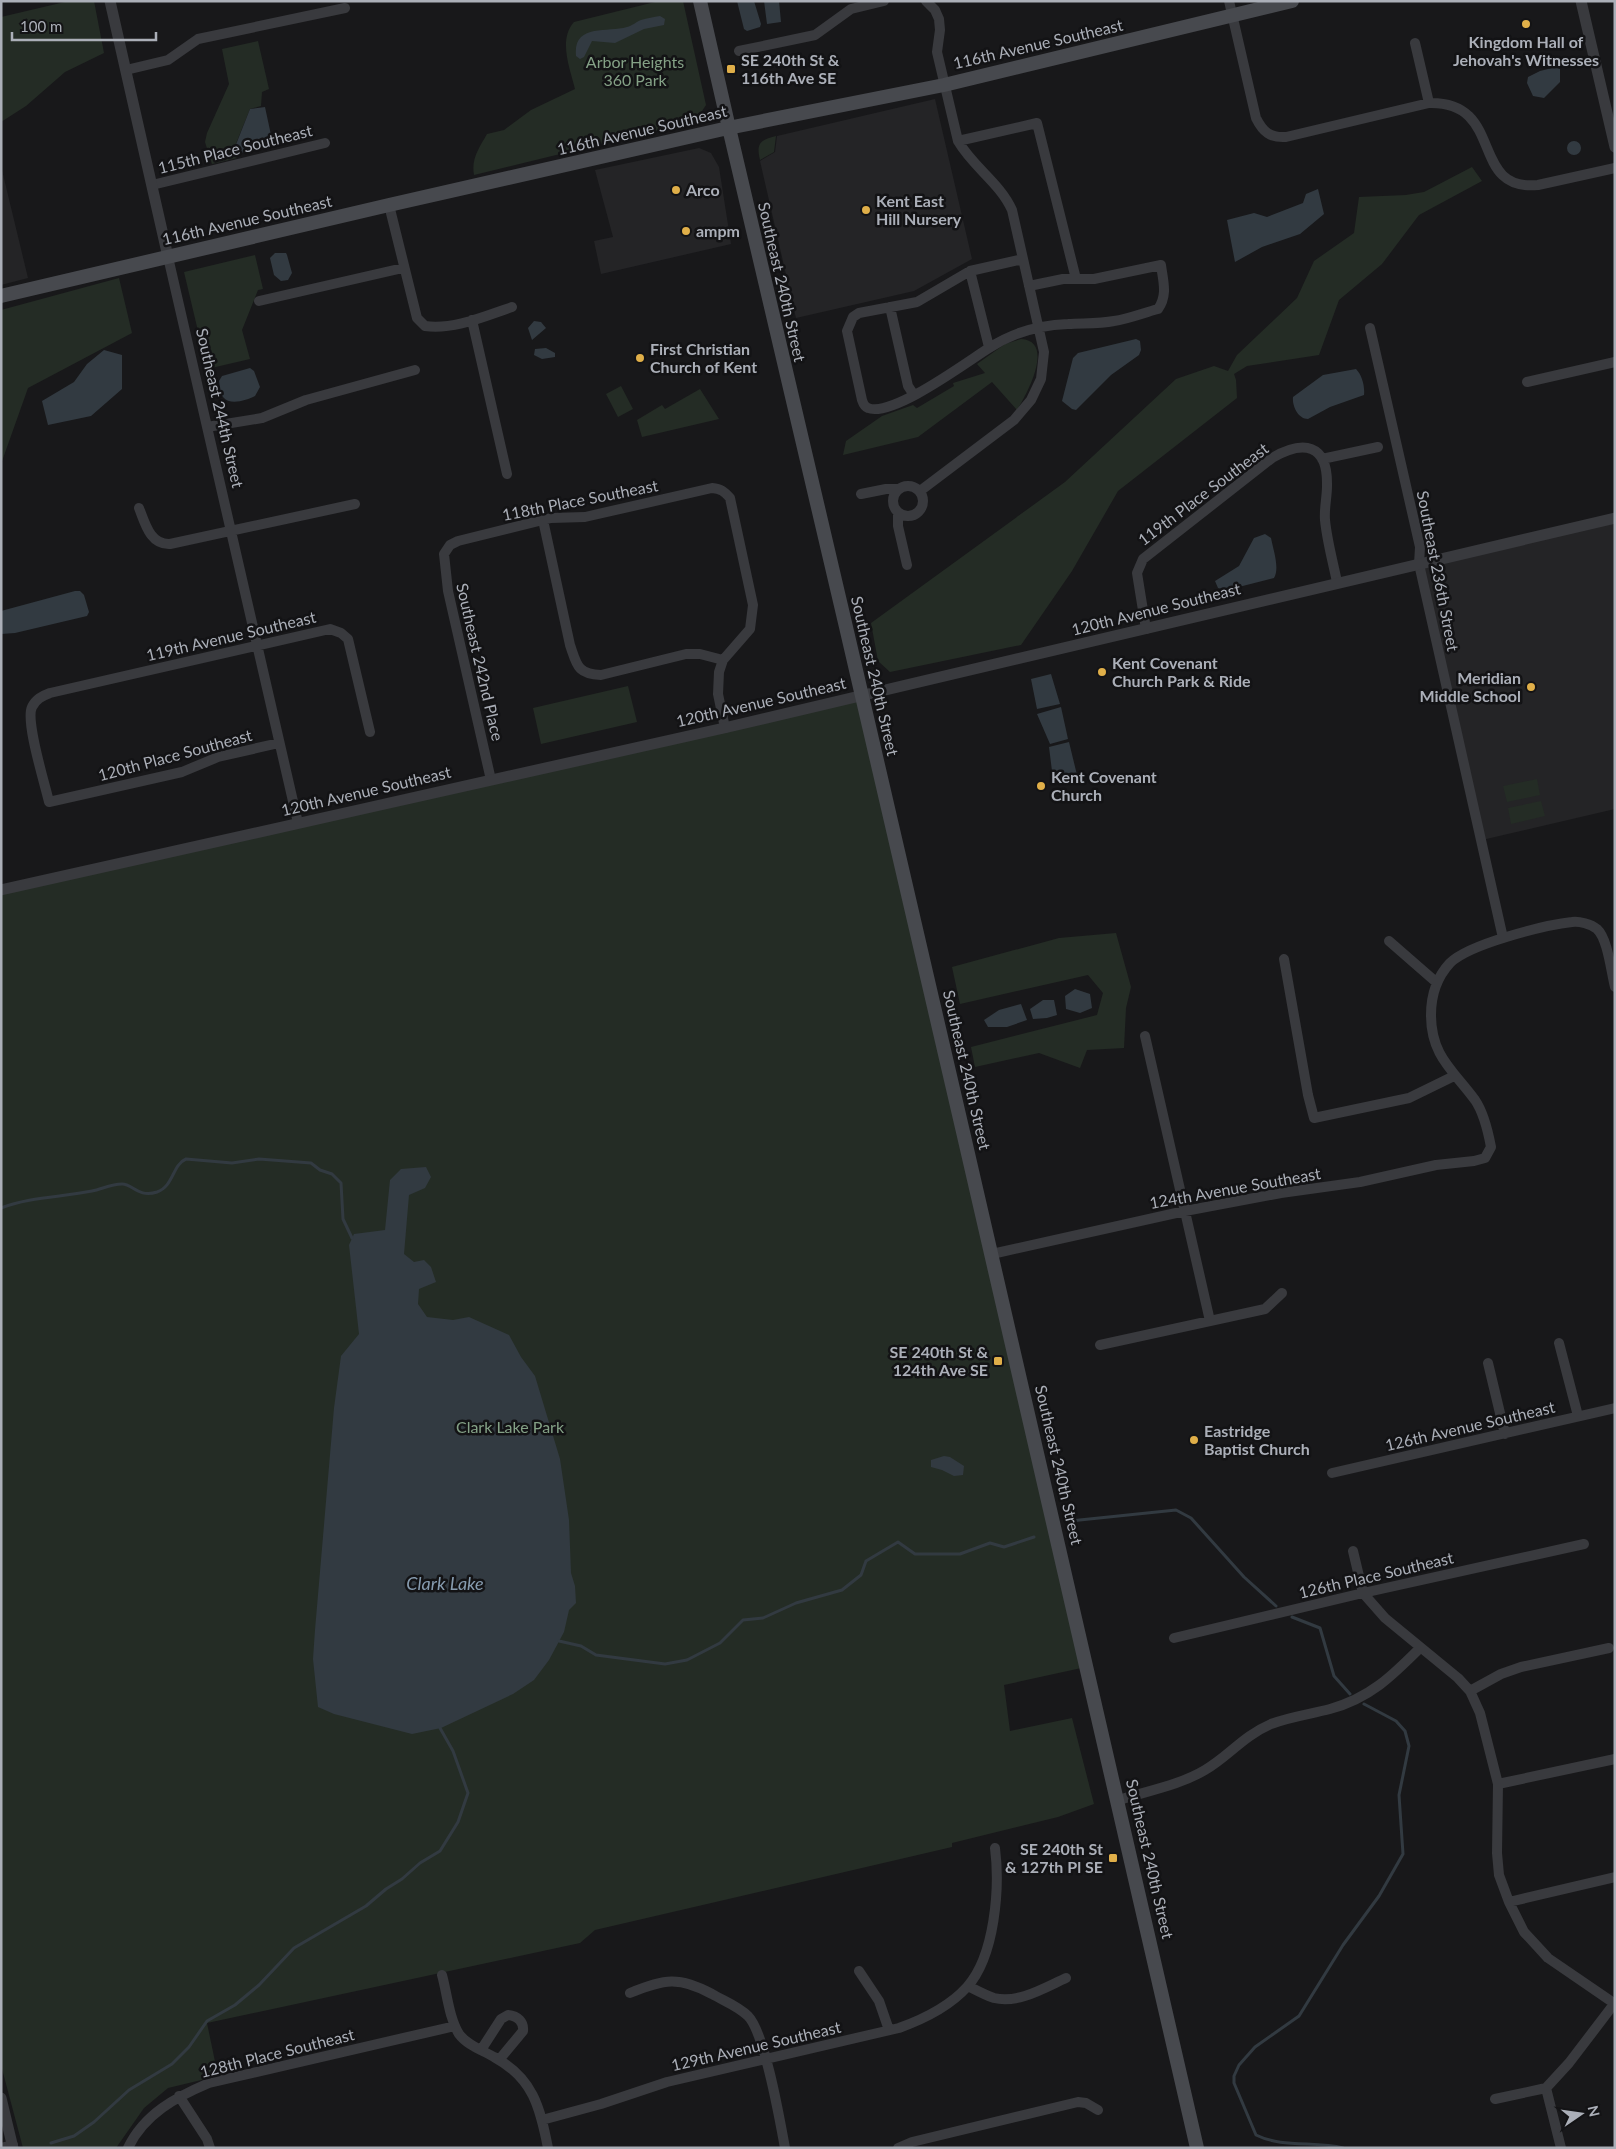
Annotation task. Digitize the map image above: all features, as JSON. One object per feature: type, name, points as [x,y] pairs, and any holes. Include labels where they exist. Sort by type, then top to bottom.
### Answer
[{"type":"main road","name":"Southeast 240th Street","points":[[700,1],[728,128],[992,1254],[1086,1667],[1119,1800],[1197,2148]]},
{"type":"main road","name":"116th Avenue Southeast","points":[[1,296],[728,128],[944,85],[1292,1]]},
{"type":"street","name":"Southeast 244th Street","points":[[110,1],[298,823]]},
{"type":"street","points":[[739,51],[816,34],[851,9],[884,1]]},
{"type":"street","points":[[920,491],[1014,420],[1031,400],[1041,379],[1044,352],[1012,210],[1007,199],[964,152],[958,141],[937,52],[940,30],[939,19],[935,10],[926,1]]},
{"type":"street","points":[[1229,1],[1256,118],[1262,129],[1273,137],[1286,137],[1429,103],[1445,102],[1471,117],[1483,136],[1498,171],[1512,182],[1527,186],[1538,185],[1615,168]]},
{"type":"street","points":[[1582,1],[1615,147]]},
{"type":"street","points":[[126,70],[168,60],[198,39],[345,8]]},
{"type":"street","points":[[1415,42],[1429,103]]},
{"type":"street","points":[[958,141],[1037,123],[1076,279]]},
{"type":"street","name":"115th Place Southeast","points":[[152,185],[325,143]]},
{"type":"street","points":[[389,205],[416,318],[425,326],[437,327],[472,320],[512,307]]},
{"type":"street","points":[[1023,259],[970,271],[917,302],[859,313],[853,317],[846,331],[865,406],[870,409],[882,408],[914,395],[947,377],[1011,335],[1039,328],[1113,322],[1158,309],[1164,301],[1165,294],[1160,265],[1094,279],[1063,279],[1030,286]]},
{"type":"street","points":[[259,301],[403,268]]},
{"type":"street","points":[[970,271],[989,348]]},
{"type":"street","points":[[890,307],[908,386],[914,395]]},
{"type":"street","points":[[472,320],[507,474]]},
{"type":"street","name":"Southeast 236th Street","points":[[1370,328],[1420,547],[1418,564],[1503,938]]},
{"type":"street","points":[[1526,382],[1615,362]]},
{"type":"street","points":[[207,427],[262,418],[306,400],[415,370]]},
{"type":"street","name":"119th Place Southeast","points":[[1146,629],[1137,573],[1143,559],[1280,454],[1292,448],[1307,446],[1316,451],[1322,459]]},
{"type":"street","points":[[1337,582],[1325,520],[1327,484],[1322,459],[1378,447]]},
{"type":"street","points":[[860,494],[886,489],[898,489],[907,485],[917,488],[924,501],[920,510],[912,516],[898,513]]},
{"type":"street","name":"118th Place Southeast","points":[[446,550],[458,540],[543,520],[562,517],[585,517],[712,488],[723,490],[730,498],[753,605],[750,628],[723,660]]},
{"type":"street","points":[[898,489],[893,501],[898,513],[898,526],[907,566]]},
{"type":"street","points":[[139,508],[150,534],[158,542],[176,544],[355,504]]},
{"type":"street","name":"120th Avenue Southeast","points":[[1,890],[725,728],[1337,582],[1615,518]]},
{"type":"street","points":[[543,520],[570,645],[575,661],[581,670],[591,675],[601,676],[686,654],[700,654],[723,660],[719,672],[718,694],[725,728]]},
{"type":"street","name":"Southeast 242nd Place","points":[[446,550],[443,563],[448,591],[491,780]]},
{"type":"street","name":"119th Avenue Southeast","points":[[49,802],[32,728],[31,708],[38,698],[50,693],[330,629],[341,633],[348,639],[370,732]]},
{"type":"street","name":"120th Place Southeast","points":[[49,802],[182,772],[218,757],[280,743]]},
{"type":"street","points":[[1284,959],[1308,1095],[1314,1118],[1409,1098],[1454,1076],[1439,1054],[1432,1035],[1431,1013],[1436,982],[1451,962],[1469,950],[1503,938],[1572,922],[1584,923],[1597,929],[1604,941],[1615,987]]},
{"type":"street","points":[[1389,941],[1436,982]]},
{"type":"street","points":[[1144,1036],[1210,1321]]},
{"type":"street","name":"124th Avenue Southeast","points":[[992,1254],[1281,1193],[1360,1182],[1436,1165],[1485,1158],[1491,1146],[1483,1116],[1476,1101],[1454,1076]]},
{"type":"street","points":[[1100,1345],[1265,1309],[1282,1294]]},
{"type":"street","points":[[1560,1343],[1578,1416]]},
{"type":"street","points":[[1488,1363],[1505,1434]]},
{"type":"street","name":"126th Avenue Southeast","points":[[1332,1473],[1615,1408]]},
{"type":"street","name":"126th Place Southeast","points":[[1174,1638],[1363,1593],[1584,1544]]},
{"type":"street","points":[[1353,1551],[1363,1593],[1385,1618],[1420,1648],[1440,1661],[1470,1692],[1480,1713],[1498,1784],[1497,1853],[1499,1875],[1509,1902],[1532,1942],[1548,1958],[1614,2004],[1569,2063],[1546,2088],[1495,2099]]},
{"type":"street","points":[[1119,1800],[1185,1779],[1206,1770],[1246,1737],[1272,1724],[1331,1709],[1367,1695],[1388,1679],[1420,1648]]},
{"type":"street","points":[[1470,1692],[1501,1674],[1609,1648]]},
{"type":"street","points":[[1498,1784],[1615,1759]]},
{"type":"street","points":[[995,1848],[998,1868],[992,1928],[986,1950],[968,1986],[995,1998],[1011,1999],[1037,1992],[1066,1978]]},
{"type":"street","points":[[1509,1902],[1615,1877]]},
{"type":"street","points":[[859,1971],[879,2001],[889,2030]]},
{"type":"street","points":[[442,1975],[455,2026],[467,2042],[518,2073],[525,2082],[535,2098],[548,2148]]},
{"type":"street","points":[[630,1993],[655,1983],[675,1980],[698,1986],[740,2009],[749,2017],[755,2027],[765,2059],[785,2148]]},
{"type":"street","name":"129th Avenue Southeast","points":[[542,2120],[601,2104],[667,2082],[889,2030],[928,2016],[951,2002],[968,1986]]},
{"type":"street","points":[[481,2050],[501,2019],[508,2015],[517,2017],[522,2023],[523,2032],[499,2060]]},
{"type":"street","name":"128th Place Southeast","points":[[128,2148],[147,2121],[179,2096],[209,2083],[455,2026]]},
{"type":"street","points":[[1546,2088],[1561,2148]]},
{"type":"street","points":[[179,2096],[207,2139],[210,2148]]},
{"type":"street","points":[[1,2098],[9,2147]]},
{"type":"street","points":[[898,2148],[924,2139],[1078,2102],[1086,2102],[1098,2110]]},
{"type":"shaded area","name":"Kent East Hill Nursery","points":[[935,99],[972,259],[914,291],[796,318],[760,161],[775,152],[777,136]]},
{"type":"shaded area","points":[[699,148],[711,153],[719,167],[731,244],[601,274],[594,241],[613,237],[595,170]]},
{"type":"shaded area","points":[[1,166],[28,278],[1,285]]},
{"type":"shaded area","name":"Meridian Middle School","points":[[1615,518],[1615,809],[1482,840],[1419,564]]},
{"type":"green space","points":[[69,1],[94,1],[104,53],[65,72],[26,106],[1,122],[1,17]]},
{"type":"green space","name":"Arbor Heights 360 Park","points":[[659,1],[683,1],[706,105],[698,117],[691,122],[474,175],[475,159],[487,134],[504,130],[531,110],[575,89],[568,63],[566,46],[569,29],[574,22]]},
{"type":"green space","points":[[258,41],[269,89],[262,92],[261,106],[250,109],[233,151],[237,158],[212,164],[205,142],[207,133],[229,84],[222,49]]},
{"type":"green space","points":[[776,136],[774,152],[760,160],[760,143]]},
{"type":"green space","points":[[1472,167],[1482,181],[1419,215],[1382,264],[1339,300],[1319,355],[1247,366],[1234,374],[1237,398],[1118,491],[1072,571],[1021,645],[890,672],[878,661],[871,623],[1065,482],[1176,379],[1214,366],[1228,371],[1237,355],[1297,298],[1314,261],[1354,233],[1359,197],[1406,195],[1424,192]]},
{"type":"green space","points":[[255,255],[263,289],[258,290],[242,330],[250,359],[207,369],[184,272]]},
{"type":"green space","points":[[119,278],[132,333],[28,388],[1,464],[1,310]]},
{"type":"green space","points":[[1021,339],[1031,342],[1036,349],[1037,359],[1036,370],[1017,410],[992,382],[918,437],[843,455],[846,441],[882,416],[913,405],[917,408],[954,386],[953,383],[985,373],[977,364],[1005,344]]},
{"type":"green space","points":[[621,386],[633,409],[618,417],[606,394]]},
{"type":"green space","points":[[700,389],[719,419],[642,437],[637,420],[662,405],[665,409]]},
{"type":"green space","points":[[628,686],[637,722],[541,744],[533,708]]},
{"type":"green space","name":"Clark Lake Park","points":[[862,695],[1086,1667],[1004,1685],[1010,1731],[1072,1718],[1094,1804],[1058,1817],[952,1843],[952,1847],[595,1930],[580,1943],[207,2023],[218,2076],[168,2088],[144,2108],[116,2148],[23,2148],[1,2065],[1,890]]},
{"type":"green space","points":[[1537,779],[1540,795],[1507,802],[1503,786]]},
{"type":"green space","points":[[1541,801],[1545,816],[1511,824],[1508,808]]},
{"type":"green space","points":[[1116,933],[1131,987],[1126,1008],[1124,1048],[1087,1050],[1080,1068],[1039,1053],[975,1067],[971,1047],[1097,1015],[1103,993],[1088,975],[960,1004],[952,967],[1059,938]]},
{"type":"water","points":[[737,1],[754,1],[761,24],[760,27],[747,31],[744,29]]},
{"type":"water","points":[[764,1],[779,1],[781,22],[767,24]]},
{"type":"water","points":[[660,16],[665,19],[664,25],[644,29],[615,43],[592,41],[584,57],[580,59],[576,56],[580,38],[586,34],[593,31],[619,29],[631,26],[641,20]]},
{"type":"water","points":[[1556,67],[1560,69],[1560,82],[1544,98],[1533,96],[1527,83],[1528,77],[1540,71]]},
{"type":"water","points":[[265,107],[271,135],[249,153],[233,152],[250,109]]},
{"type":"water","points":[[1574,141],[1579,143],[1581,148],[1579,153],[1574,155],[1569,153],[1567,148],[1569,143]]},
{"type":"water","points":[[1318,189],[1324,214],[1300,234],[1262,247],[1235,262],[1227,220],[1254,213],[1267,217],[1303,203],[1306,194]]},
{"type":"water","points":[[275,253],[286,253],[287,255],[292,273],[288,280],[281,281],[274,275],[270,258]]},
{"type":"water","points":[[534,321],[541,322],[546,328],[532,340],[528,328]]},
{"type":"water","points":[[1136,339],[1140,341],[1141,350],[1139,355],[1111,375],[1076,410],[1062,401],[1073,358],[1078,353]]},
{"type":"water","points":[[546,348],[555,353],[555,357],[542,359],[534,355],[535,349]]},
{"type":"water","points":[[104,350],[122,355],[122,389],[91,416],[48,425],[42,401],[74,382],[87,364]]},
{"type":"water","points":[[250,368],[254,371],[260,387],[255,396],[234,402],[226,400],[220,389],[219,381],[222,376]]},
{"type":"water","points":[[1356,369],[1363,381],[1364,395],[1330,407],[1308,419],[1301,417],[1295,408],[1293,397],[1323,375]]},
{"type":"water","points":[[1265,534],[1271,538],[1276,564],[1274,578],[1227,590],[1218,588],[1215,581],[1239,566],[1254,538]]},
{"type":"water","points":[[80,591],[84,595],[89,612],[87,616],[15,633],[1,634],[1,611]]},
{"type":"water","points":[[1051,674],[1060,704],[1037,709],[1031,679]]},
{"type":"water","points":[[1061,707],[1068,739],[1050,744],[1037,714]]},
{"type":"water","points":[[1069,742],[1077,775],[1053,779],[1049,747]]},
{"type":"water","points":[[1075,989],[1090,994],[1092,1008],[1080,1013],[1066,1009],[1065,996]]},
{"type":"water","points":[[1043,1000],[1054,1000],[1057,1015],[1033,1019],[1030,1009]]},
{"type":"water","points":[[1021,1004],[1027,1020],[1007,1027],[988,1027],[984,1020],[999,1010]]},
{"type":"water","name":"Clark Lake","points":[[426,1167],[431,1177],[425,1188],[409,1195],[404,1254],[414,1262],[424,1260],[431,1267],[436,1282],[419,1289],[418,1304],[427,1317],[453,1320],[469,1317],[509,1335],[521,1357],[535,1376],[560,1459],[569,1520],[571,1573],[575,1586],[576,1603],[569,1610],[564,1632],[549,1660],[534,1680],[513,1694],[441,1728],[412,1734],[334,1714],[318,1707],[313,1659],[334,1408],[341,1356],[359,1334],[349,1245],[354,1234],[385,1230],[390,1180],[401,1169]]},
{"type":"water","points":[[944,1456],[950,1457],[964,1466],[963,1475],[954,1476],[931,1467],[931,1460]]},
{"type":"waterway","points":[[1,1208],[34,1199],[81,1193],[118,1184],[126,1185],[140,1192],[157,1192],[167,1185],[178,1166],[186,1159],[232,1163],[259,1159],[311,1163],[320,1170],[332,1174],[341,1183],[343,1219],[352,1238]]},
{"type":"waterway","points":[[1070,1521],[1176,1510],[1191,1518],[1244,1577],[1276,1606]]},
{"type":"waterway","points":[[559,1641],[581,1646],[596,1655],[665,1664],[687,1660],[720,1643],[743,1620],[763,1618],[796,1603],[842,1590],[861,1575],[866,1561],[898,1542],[915,1554],[960,1554],[990,1543],[1004,1547],[1034,1537]]},
{"type":"waterway","points":[[1292,1617],[1320,1628],[1334,1676],[1350,1694]]},
{"type":"waterway","points":[[1343,2148],[1277,2142],[1256,2135],[1234,2083],[1234,2076],[1239,2065],[1255,2047],[1299,2016],[1343,1945],[1379,1896],[1403,1854],[1399,1795],[1409,1746],[1405,1731],[1396,1721],[1364,1704]]},
{"type":"waterway","points":[[51,2143],[74,2136],[94,2122],[129,2090],[172,2064],[189,2047],[207,2021],[235,2005],[259,1985],[294,1948],[366,1906],[420,1863],[440,1851],[458,1822],[468,1793],[453,1751],[440,1728]]},
{"type":"place","name":"Kingdom Hall of Jehovah's Witnesses","points":[[1526,24]]},
{"type":"place","name":"SE 240th St & 116th Ave SE","points":[[731,69]]},
{"type":"place","name":"Arco","points":[[676,190]]},
{"type":"place","name":"Kent East Hill Nursery","points":[[866,210]]},
{"type":"place","name":"ampm","points":[[686,231]]},
{"type":"place","name":"First Christian Church of Kent","points":[[640,358]]},
{"type":"place","name":"Kent Covenant Church Park & Ride","points":[[1102,672]]},
{"type":"place","name":"Meridian Middle School","points":[[1531,687]]},
{"type":"place","name":"Kent Covenant Church","points":[[1041,786]]},
{"type":"place","name":"SE 240th St & 124th Ave SE","points":[[998,1361]]},
{"type":"place","name":"Eastridge Baptist Church","points":[[1194,1440]]},
{"type":"place","name":"SE 240th St & 127th Pl SE","points":[[1113,1858]]}]
